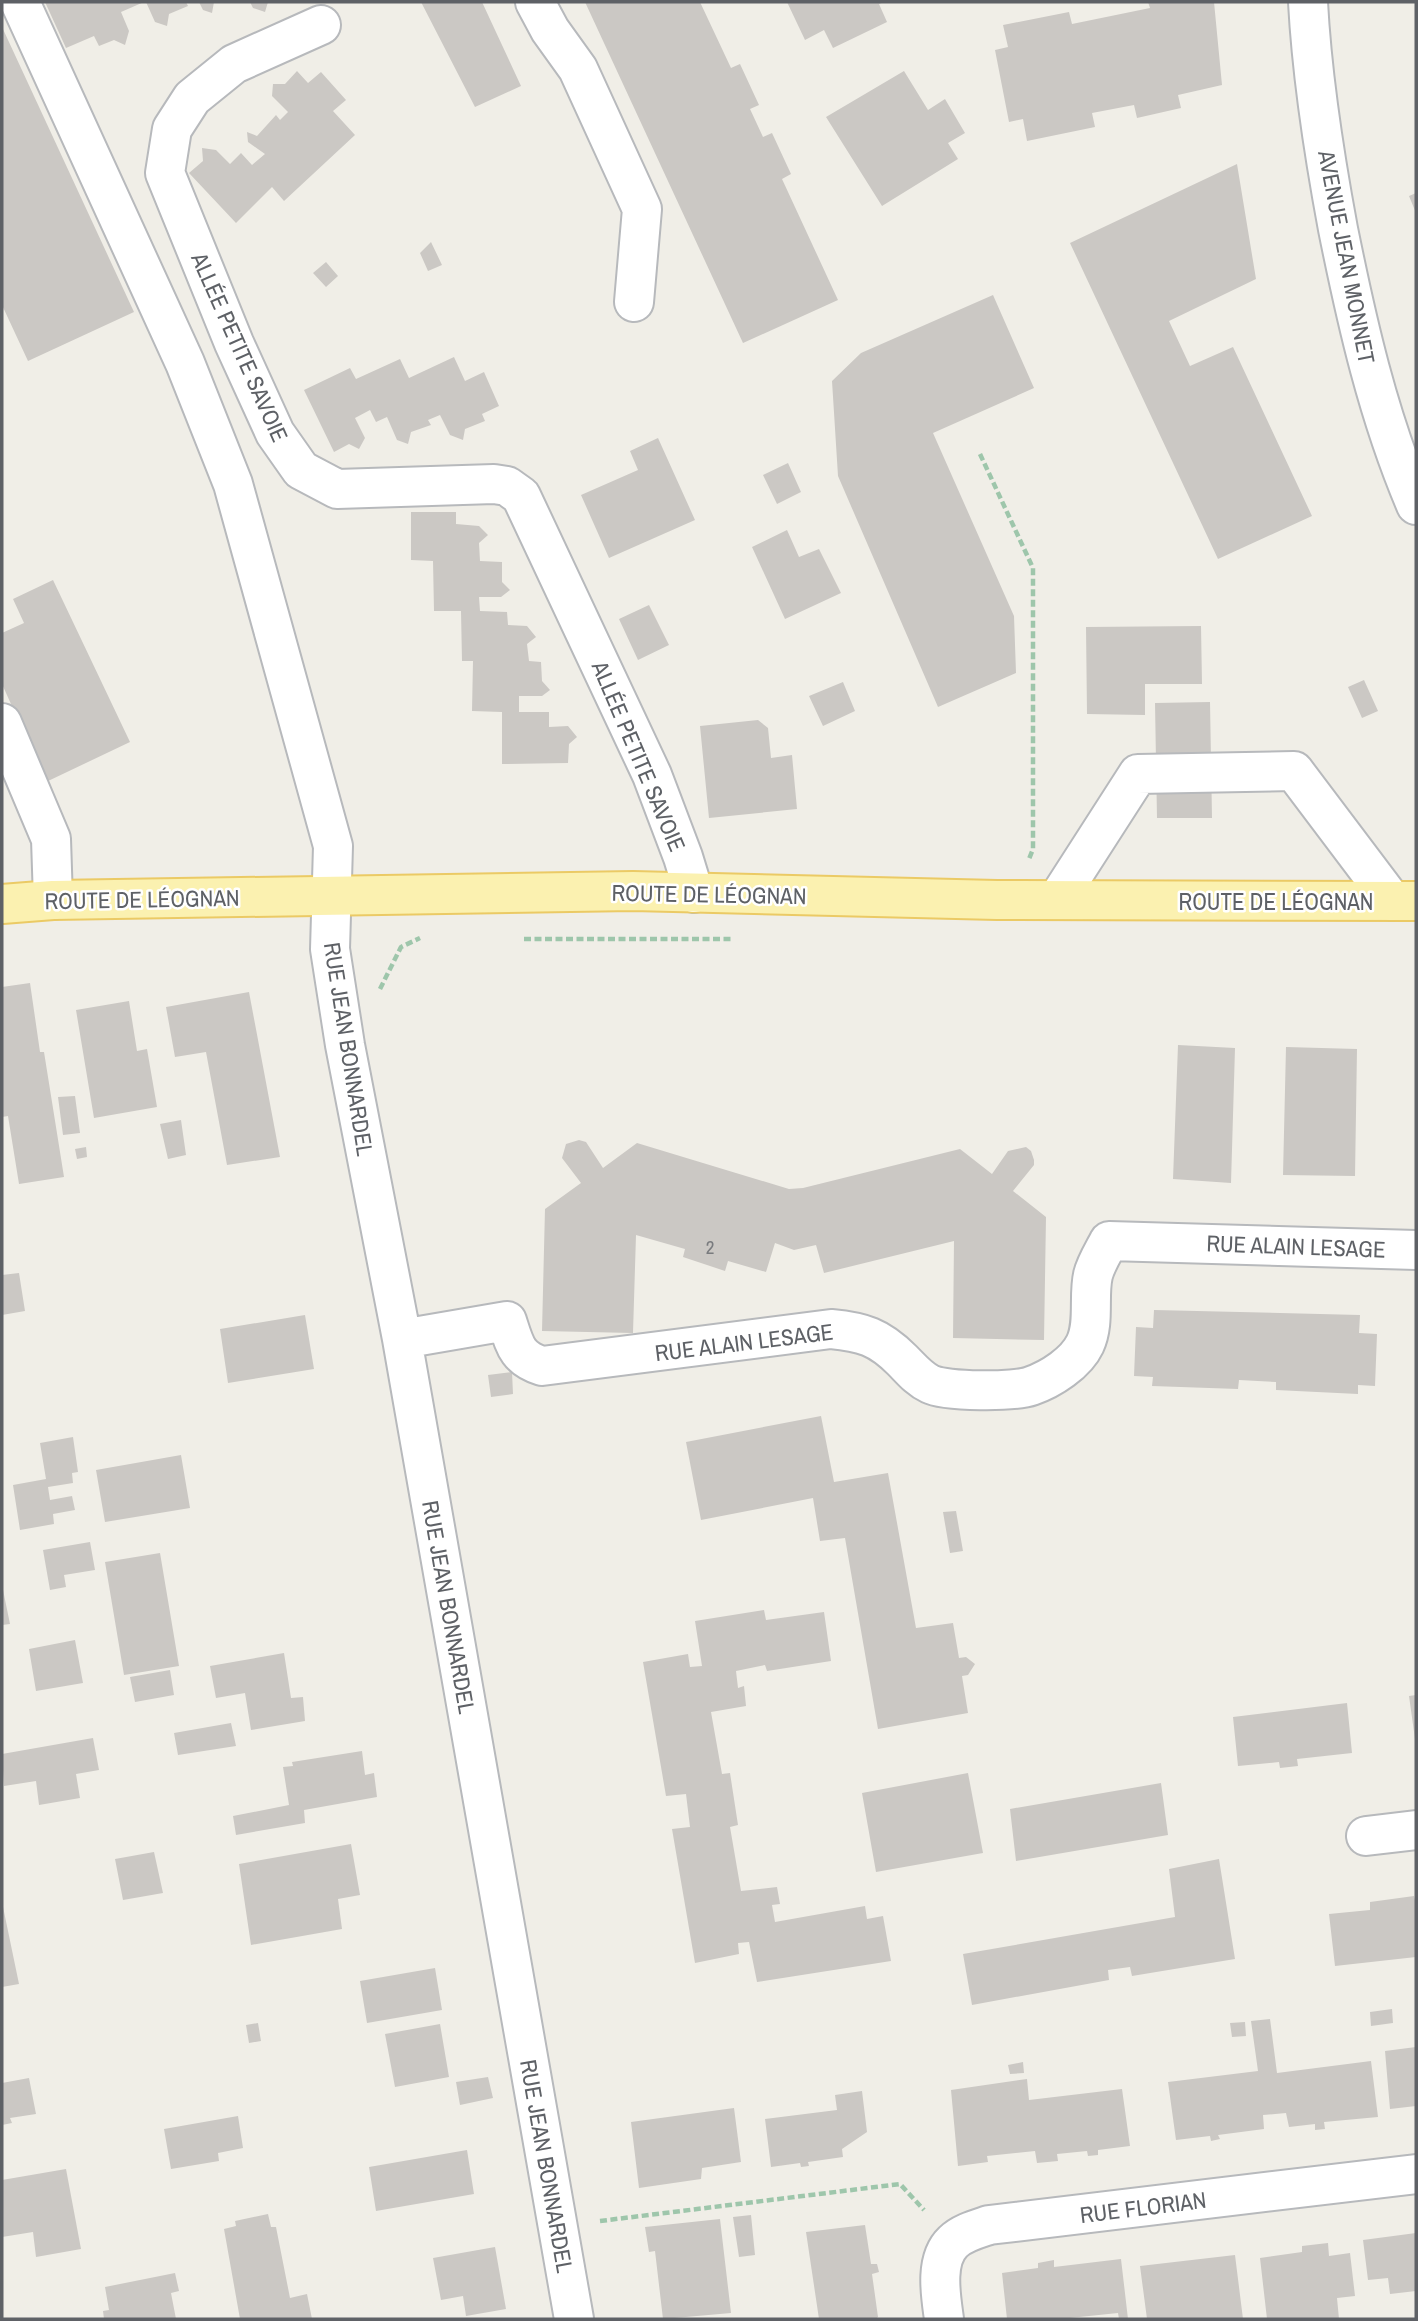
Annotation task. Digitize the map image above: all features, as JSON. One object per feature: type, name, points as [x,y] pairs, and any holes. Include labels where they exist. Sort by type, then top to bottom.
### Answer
[{"type":"main road","name":"ROUTE DE LÉOGNAN","points":[[2,904],[52,900],[633,891],[1016,900],[1404,901]]},
{"type":"street","name":"RUE JEAN BONNARDEL","points":[[20,2],[186,363],[233,484],[333,846],[330,949],[345,1045],[402,1339],[574,2319]]},
{"type":"street","points":[[535,2],[550,30],[578,69],[642,209],[634,302]]},
{"type":"street","name":"AVENUE JEAN MONNET","points":[[1308,2],[1318,103],[1330,185],[1363,347],[1381,411],[1416,505]]},
{"type":"street","name":"ALLÉE PETITE SAVOIE","points":[[321,25],[234,64],[192,98],[172,129],[164,173],[234,344],[275,433],[300,470],[337,489],[494,484],[507,486],[521,496],[652,775],[694,893]]},
{"type":"street","points":[[2,723],[51,839],[52,900]]},
{"type":"street","points":[[1057,900],[1139,774],[1294,771],[1404,901]]},
{"type":"street","name":"RUE ALAIN LESAGE","points":[[402,1339],[508,1321],[515,1346],[527,1361],[542,1367],[831,1329],[860,1332],[880,1341],[918,1377],[932,1386],[957,1389],[1030,1387],[1055,1374],[1076,1358],[1086,1342],[1093,1274],[1109,1241],[1416,1250]]},
{"type":"street","points":[[1366,1836],[1416,1830]]},
{"type":"street","name":"RUE FLORIAN","points":[[952,2242],[989,2225],[1416,2174]]},
{"type":"street","points":[[944,2319],[940,2294],[941,2274],[944,2256],[952,2242]]},
{"type":"path","points":[[980,454],[1033,568],[1033,849],[1016,900]]},
{"type":"path","points":[[345,1045],[360,1031],[401,947],[430,933]]},
{"type":"path","points":[[512,939],[735,939]]},
{"type":"path","points":[[558,2226],[900,2184],[952,2242]]},
{"type":"building","points":[[45,2],[144,2],[121,12],[129,31],[125,45],[114,40],[99,46],[94,36],[66,48]]},
{"type":"building","points":[[146,2],[186,2],[188,6],[169,14],[167,26],[155,22]]},
{"type":"building","points":[[199,2],[214,2],[212,13],[203,10]]},
{"type":"building","points":[[250,2],[268,2],[265,12],[253,8]]},
{"type":"building","points":[[421,2],[482,2],[521,86],[475,107]]},
{"type":"building","points":[[585,2],[700,2],[731,68],[740,64],[759,105],[750,109],[763,137],[772,133],[791,174],[782,179],[838,300],[743,343]]},
{"type":"building","points":[[787,2],[884,2],[879,4],[887,22],[833,48],[824,30],[805,40]]},
{"type":"building","points":[[1148,2],[1214,2],[1222,85],[1178,95],[1181,108],[1137,118],[1134,105],[1092,113],[1095,127],[1027,141],[1023,119],[1009,122],[995,50],[1008,47],[1003,25],[1069,12],[1072,24],[1150,8]]},
{"type":"building","points":[[2,27],[134,312],[28,361],[2,305]]},
{"type":"building","points":[[297,71],[308,83],[321,72],[346,100],[333,111],[355,135],[284,201],[272,187],[236,223],[189,173],[203,161],[202,148],[216,150],[230,164],[241,153],[252,165],[265,154],[248,142],[247,132],[257,136],[276,115],[280,120],[288,112],[272,96],[273,84],[285,84]]},
{"type":"building","points":[[904,71],[928,110],[945,99],[965,133],[948,143],[958,159],[882,206],[826,117]]},
{"type":"building","points":[[1237,164],[1256,279],[1169,321],[1190,366],[1233,347],[1312,516],[1218,559],[1070,243]]},
{"type":"building","points":[[1416,193],[1416,213],[1409,196]]},
{"type":"building","points":[[431,242],[442,265],[428,271],[420,253]]},
{"type":"building","points":[[326,262],[338,276],[326,287],[313,273]]},
{"type":"building","points":[[993,295],[1034,388],[933,433],[1014,616],[1016,673],[938,707],[838,476],[832,381],[861,353]]},
{"type":"building","points":[[454,357],[465,381],[484,372],[499,406],[482,414],[485,421],[465,429],[463,440],[450,435],[440,415],[428,420],[431,425],[411,432],[408,444],[397,440],[387,417],[376,422],[370,410],[355,418],[365,438],[359,449],[349,444],[334,452],[304,390],[350,368],[356,379],[400,359],[409,378]]},
{"type":"building","points":[[658,438],[695,520],[609,558],[581,495],[638,470],[630,451]]},
{"type":"building","points":[[788,463],[801,492],[777,504],[763,475]]},
{"type":"building","points":[[411,512],[456,512],[456,524],[479,526],[488,535],[479,543],[480,561],[502,562],[502,582],[510,590],[501,597],[479,597],[480,611],[507,612],[508,625],[527,626],[536,637],[527,644],[529,661],[541,662],[542,681],[550,690],[542,696],[519,696],[519,712],[549,712],[549,727],[568,726],[577,737],[569,744],[568,763],[502,764],[502,712],[472,711],[473,661],[462,661],[461,611],[434,611],[433,561],[411,560]]},
{"type":"building","points":[[787,530],[799,557],[819,549],[841,593],[785,619],[752,547]]},
{"type":"building","points":[[53,580],[130,742],[46,782],[2,684],[2,633],[24,623],[13,599]]},
{"type":"building","points":[[649,605],[669,645],[638,660],[619,619]]},
{"type":"building","points":[[1201,626],[1202,684],[1145,684],[1145,715],[1087,714],[1086,627]]},
{"type":"building","points":[[1364,680],[1378,711],[1362,718],[1348,687]]},
{"type":"building","points":[[843,682],[855,711],[823,726],[809,696]]},
{"type":"building","points":[[1210,702],[1212,818],[1157,818],[1155,703]]},
{"type":"building","points":[[758,720],[768,728],[771,758],[792,755],[797,809],[709,818],[700,726]]},
{"type":"building","points":[[30,983],[64,1177],[19,1184],[8,1116],[2,1117],[2,987]]},
{"type":"building","points":[[249,992],[280,1157],[227,1165],[206,1052],[175,1057],[166,1007]]},
{"type":"building","points":[[129,1001],[137,1051],[147,1049],[157,1107],[94,1118],[76,1010]]},
{"type":"building","points":[[1178,1045],[1235,1048],[1231,1183],[1173,1179]]},
{"type":"building","points":[[1286,1047],[1357,1049],[1355,1176],[1283,1175]]},
{"type":"building","points":[[75,1096],[80,1133],[63,1135],[58,1097]]},
{"type":"building","points":[[181,1120],[186,1155],[168,1159],[160,1124]]},
{"type":"building","points":[[579,1140],[586,1142],[603,1168],[637,1143],[789,1189],[803,1188],[960,1149],[992,1174],[1008,1151],[1026,1147],[1031,1151],[1034,1165],[1013,1191],[1046,1217],[1044,1340],[953,1338],[954,1241],[824,1273],[816,1245],[794,1250],[775,1243],[766,1272],[728,1261],[725,1271],[683,1257],[685,1249],[636,1235],[633,1333],[542,1331],[545,1209],[581,1183],[562,1158],[566,1144]]},
{"type":"building","points":[[86,1147],[87,1157],[77,1159],[75,1149]]},
{"type":"building","points":[[19,1273],[25,1311],[2,1315],[2,1275]]},
{"type":"building","points":[[1154,1310],[1360,1315],[1359,1333],[1377,1334],[1375,1386],[1358,1385],[1358,1394],[1276,1390],[1276,1382],[1239,1380],[1238,1389],[1152,1386],[1153,1377],[1134,1376],[1136,1327],[1153,1328]]},
{"type":"building","points":[[305,1315],[314,1369],[228,1383],[220,1329]]},
{"type":"building","points":[[512,1372],[513,1394],[491,1397],[488,1375]]},
{"type":"building","points":[[821,1416],[834,1482],[888,1473],[916,1628],[953,1623],[959,1658],[966,1657],[975,1664],[968,1675],[962,1676],[968,1713],[878,1729],[845,1538],[820,1541],[813,1498],[701,1520],[686,1442]]},
{"type":"building","points":[[73,1437],[78,1472],[72,1473],[73,1483],[48,1487],[50,1500],[72,1496],[75,1510],[53,1514],[54,1524],[20,1530],[13,1485],[46,1479],[40,1443]]},
{"type":"building","points":[[181,1455],[190,1508],[105,1522],[96,1470]]},
{"type":"building","points":[[956,1511],[963,1551],[950,1553],[943,1512]]},
{"type":"building","points":[[90,1542],[95,1570],[64,1575],[66,1587],[50,1590],[43,1550]]},
{"type":"building","points":[[160,1553],[179,1666],[124,1675],[105,1562]]},
{"type":"building","points":[[2,1585],[10,1624],[2,1625]]},
{"type":"building","points":[[764,1610],[766,1620],[824,1612],[831,1661],[767,1671],[765,1665],[736,1671],[738,1688],[744,1686],[746,1706],[711,1712],[722,1774],[730,1773],[738,1825],[730,1827],[741,1891],[777,1887],[780,1904],[772,1905],[775,1922],[865,1906],[867,1919],[883,1916],[891,1961],[757,1982],[749,1942],[738,1943],[739,1954],[695,1963],[672,1829],[690,1827],[686,1794],[666,1796],[643,1662],[688,1654],[690,1667],[702,1666],[695,1621]]},
{"type":"building","points":[[75,1640],[83,1683],[36,1691],[29,1649]]},
{"type":"building","points":[[284,1653],[291,1698],[303,1697],[305,1721],[251,1730],[245,1693],[216,1698],[210,1666]]},
{"type":"building","points":[[170,1670],[174,1695],[135,1702],[130,1677]]},
{"type":"building","points":[[1416,1695],[1416,1739],[1415,1739],[1409,1696]]},
{"type":"building","points":[[1347,1703],[1352,1753],[1297,1759],[1298,1766],[1280,1768],[1279,1762],[1238,1766],[1233,1717]]},
{"type":"building","points":[[231,1723],[236,1746],[178,1755],[174,1733]]},
{"type":"building","points":[[93,1738],[99,1770],[76,1774],[80,1798],[39,1805],[36,1781],[4,1786],[2,1754]]},
{"type":"building","points":[[362,1751],[365,1775],[374,1773],[377,1797],[304,1810],[305,1823],[236,1835],[233,1816],[289,1805],[283,1767],[293,1766],[292,1762]]},
{"type":"building","points":[[968,1773],[983,1853],[876,1872],[862,1793]]},
{"type":"building","points":[[1161,1783],[1168,1835],[1016,1861],[1010,1809]]},
{"type":"building","points":[[351,1844],[360,1895],[338,1899],[342,1929],[251,1945],[239,1864]]},
{"type":"building","points":[[154,1852],[163,1893],[123,1900],[115,1859]]},
{"type":"building","points":[[1219,1859],[1235,1959],[1132,1976],[1130,1967],[1108,1970],[1109,1980],[972,2005],[963,1954],[1175,1917],[1169,1869]]},
{"type":"building","points":[[1414,1896],[1416,1957],[1335,1966],[1329,1914],[1370,1910],[1370,1902]]},
{"type":"building","points":[[2,1902],[19,1984],[2,1987]]},
{"type":"building","points":[[435,1968],[442,2010],[367,2023],[360,1981]]},
{"type":"building","points":[[1392,2009],[1393,2023],[1371,2026],[1370,2012]]},
{"type":"building","points":[[1270,2019],[1277,2073],[1371,2061],[1378,2117],[1324,2122],[1325,2129],[1315,2130],[1315,2124],[1289,2127],[1286,2113],[1263,2115],[1264,2129],[1218,2135],[1220,2139],[1211,2141],[1210,2136],[1176,2140],[1168,2082],[1258,2071],[1251,2021]]},
{"type":"building","points":[[1245,2022],[1246,2036],[1232,2037],[1230,2023]]},
{"type":"building","points":[[258,2023],[261,2041],[249,2043],[246,2025]]},
{"type":"building","points":[[440,2024],[449,2077],[395,2087],[385,2034]]},
{"type":"building","points":[[1416,2047],[1416,2106],[1390,2109],[1385,2051]]},
{"type":"building","points":[[1023,2062],[1024,2073],[1010,2074],[1008,2065]]},
{"type":"building","points":[[488,2077],[493,2098],[460,2105],[456,2082]]},
{"type":"building","points":[[29,2078],[36,2114],[10,2118],[12,2123],[2,2125],[2,2083]]},
{"type":"building","points":[[1027,2079],[1029,2100],[1122,2089],[1130,2146],[1098,2150],[1098,2155],[1088,2156],[1087,2151],[1057,2154],[1058,2161],[1037,2163],[1035,2151],[987,2156],[988,2162],[958,2166],[951,2090]]},
{"type":"building","points":[[862,2091],[867,2132],[842,2149],[843,2157],[808,2162],[809,2166],[801,2167],[800,2163],[771,2167],[765,2119],[837,2110],[835,2095]]},
{"type":"building","points":[[734,2108],[741,2162],[702,2168],[701,2179],[639,2188],[631,2122]]},
{"type":"building","points":[[238,2116],[243,2148],[218,2153],[219,2161],[171,2169],[164,2129]]},
{"type":"building","points":[[467,2150],[474,2194],[376,2211],[369,2167]]},
{"type":"building","points":[[66,2169],[81,2249],[36,2257],[33,2232],[2,2237],[2,2180]]},
{"type":"building","points":[[268,2214],[271,2227],[276,2227],[290,2298],[307,2294],[312,2319],[240,2319],[224,2229],[236,2226],[235,2221]]},
{"type":"building","points":[[751,2215],[755,2255],[739,2257],[733,2217]]},
{"type":"building","points":[[720,2219],[731,2313],[663,2319],[655,2251],[649,2252],[645,2227]]},
{"type":"building","points":[[865,2225],[871,2264],[877,2264],[879,2272],[872,2274],[878,2317],[819,2319],[806,2232]]},
{"type":"building","points":[[1416,2233],[1416,2291],[1390,2294],[1388,2278],[1368,2280],[1363,2240]]},
{"type":"building","points":[[1328,2243],[1329,2256],[1350,2253],[1355,2296],[1337,2298],[1339,2319],[1267,2319],[1260,2258],[1302,2252],[1302,2246]]},
{"type":"building","points":[[495,2247],[506,2309],[466,2316],[463,2296],[441,2300],[433,2258]]},
{"type":"building","points":[[1235,2255],[1243,2319],[1147,2319],[1140,2266]]},
{"type":"building","points":[[1121,2259],[1128,2319],[1119,2319],[1118,2313],[1060,2319],[1007,2319],[1002,2273],[1038,2268],[1038,2263],[1054,2260],[1054,2267]]},
{"type":"building","points":[[175,2273],[179,2291],[171,2293],[176,2319],[104,2319],[103,2311],[109,2310],[105,2287]]}]
